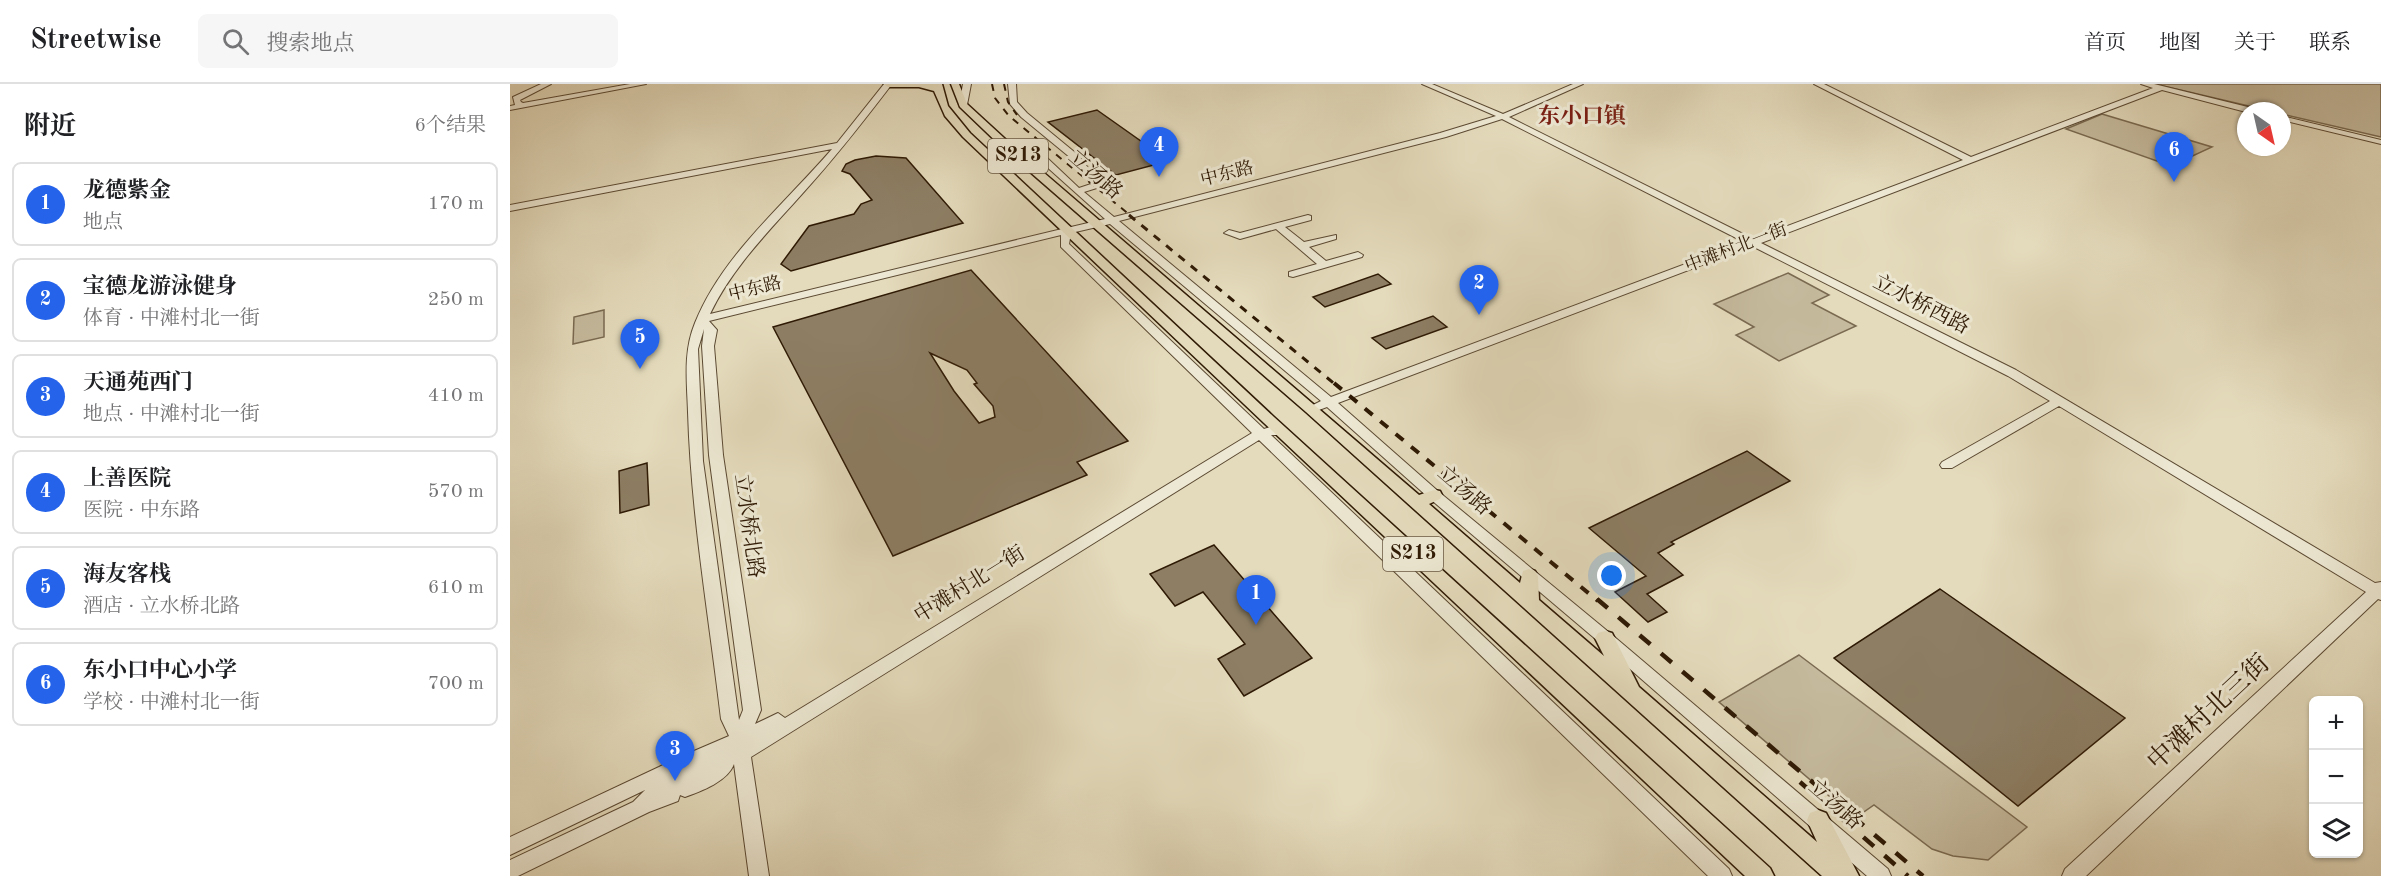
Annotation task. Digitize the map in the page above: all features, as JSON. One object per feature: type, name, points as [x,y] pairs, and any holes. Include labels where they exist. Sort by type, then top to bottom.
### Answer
[{"type":"main road","points":[[888,84],[937,86]]},
{"type":"main road","name":"立汤路","points":[[955,84],[963,105],[1013,152],[1094,221],[1171,277],[1319,405],[1426,499],[1530,603],[1839,876]]},
{"type":"main road","name":"S213","points":[[937,86],[945,109],[959,126],[1065,227],[1266,429],[1762,876]]},
{"type":"main road","points":[[1529,576],[1530,603]]},
{"type":"main road","points":[[1605,638],[1633,695]]},
{"type":"main road","points":[[1818,820],[1847,876]]},
{"type":"street","points":[[522,106],[517,103],[516,99],[547,84]]},
{"type":"street","points":[[510,108],[642,84]]},
{"type":"street","name":"立水桥北路","points":[[759,876],[740,747],[730,719],[696,461],[692,349],[708,303],[738,262],[840,145],[888,84]]},
{"type":"street","points":[[963,105],[967,84]]},
{"type":"street","points":[[1012,84],[1013,102],[1024,115],[1075,156],[1097,185],[1077,191]]},
{"type":"street","name":"立水桥西路","points":[[1426,84],[1500,116],[2012,373],[2379,591]]},
{"type":"street","name":"中东路","points":[[1500,116],[1571,84]]},
{"type":"street","name":"中东路","points":[[703,316],[1110,218],[1500,116],[1550,98],[1578,84]]},
{"type":"street","points":[[1818,84],[1970,160]]},
{"type":"street","points":[[2145,84],[2237,107]]},
{"type":"street","name":"中滩村北一街","points":[[1319,405],[2161,88]]},
{"type":"street","points":[[2291,120],[2381,142]]},
{"type":"street","points":[[510,208],[840,145]]},
{"type":"street","name":"立汤路","points":[[1013,152],[1041,157],[1110,218],[1171,277]]},
{"type":"street","points":[[1229,233],[1240,236],[1308,218]]},
{"type":"street","points":[[1278,226],[1325,265]]},
{"type":"street","points":[[1302,246],[1333,237]]},
{"type":"street","points":[[1293,274],[1358,255]]},
{"type":"street","name":"立水桥北路","points":[[703,316],[711,330],[708,346],[716,455],[752,710],[740,747]]},
{"type":"street","points":[[1947,465],[2059,401]]},
{"type":"street","name":"中滩村北一街","points":[[510,846],[675,781],[705,752],[740,747],[1266,429]]},
{"type":"street","name":"S213","points":[[1266,429],[1722,876]]},
{"type":"street","name":"立汤路","points":[[1426,499],[1529,576],[1605,638],[1881,876]]},
{"type":"street","name":"中滩村北三街","points":[[2072,876],[2379,591]]},
{"type":"street","points":[[510,870],[640,808],[675,781],[706,780],[740,747]]},
{"type":"shaded area","points":[[2155,84],[2381,84],[2381,137],[2291,116],[2291,102],[2237,103]]},
{"type":"shaded area","points":[[2102,114],[2212,147],[2171,166],[2066,129]]},
{"type":"shaded area","points":[[1788,273],[1829,295],[1812,303],[1856,326],[1779,361],[1736,335],[1754,327],[1714,304]]},
{"type":"shaded area","points":[[604,310],[604,337],[573,344],[574,317]]},
{"type":"shaded area","points":[[1799,655],[2027,827],[1988,860],[1953,856],[1932,849],[1874,805],[1855,818],[1719,702]]},
{"type":"building","points":[[1097,110],[1169,161],[1116,175],[1048,122]]},
{"type":"building","points":[[876,156],[906,158],[963,223],[791,271],[781,264],[809,226],[854,214],[861,204],[872,200],[850,174],[842,171],[846,164],[855,160]]},
{"type":"building","points":[[971,270],[1128,441],[1077,462],[1087,475],[893,556],[773,327]],"holes":[[[930,353],[967,370],[977,383],[974,384],[993,406],[995,417],[979,423],[954,391]]]},
{"type":"building","points":[[1378,274],[1391,284],[1325,307],[1313,297]]},
{"type":"building","points":[[1433,316],[1447,327],[1386,349],[1372,338]]},
{"type":"building","points":[[1747,451],[1790,481],[1671,542],[1674,544],[1658,553],[1683,575],[1647,594],[1667,612],[1648,622],[1615,592],[1646,576],[1589,528]]},
{"type":"building","points":[[647,463],[649,505],[620,513],[619,471]]},
{"type":"building","points":[[1214,545],[1312,658],[1244,696],[1218,659],[1245,644],[1203,592],[1175,606],[1150,574]]},
{"type":"building","points":[[1940,589],[2125,718],[2018,806],[1834,658]]},
{"type":"railway","points":[[992,84],[995,98],[1009,116],[1131,216]]},
{"type":"railway","points":[[1004,84],[1008,102],[1017,115]]},
{"type":"railway","points":[[1129,215],[1336,385]]},
{"type":"railway","points":[[1334,383],[1598,601]]},
{"type":"railway","points":[[1597,599],[1923,876]]},
{"type":"railway","points":[[1800,782],[1908,876]]},
{"type":"place","name":"上善医院","points":[[1159,177]]},
{"type":"place","name":"东小口中心小学","points":[[2174,182]]},
{"type":"place","name":"宝德龙游泳健身","points":[[1479,315]]},
{"type":"place","name":"海友客栈","points":[[640,369]]},
{"type":"place","name":"龙德紫金","points":[[1256,625]]},
{"type":"place","name":"天通苑西门","points":[[675,781]]},
{"type":"district","name":"东小口镇","points":[[1582,117]]}]
